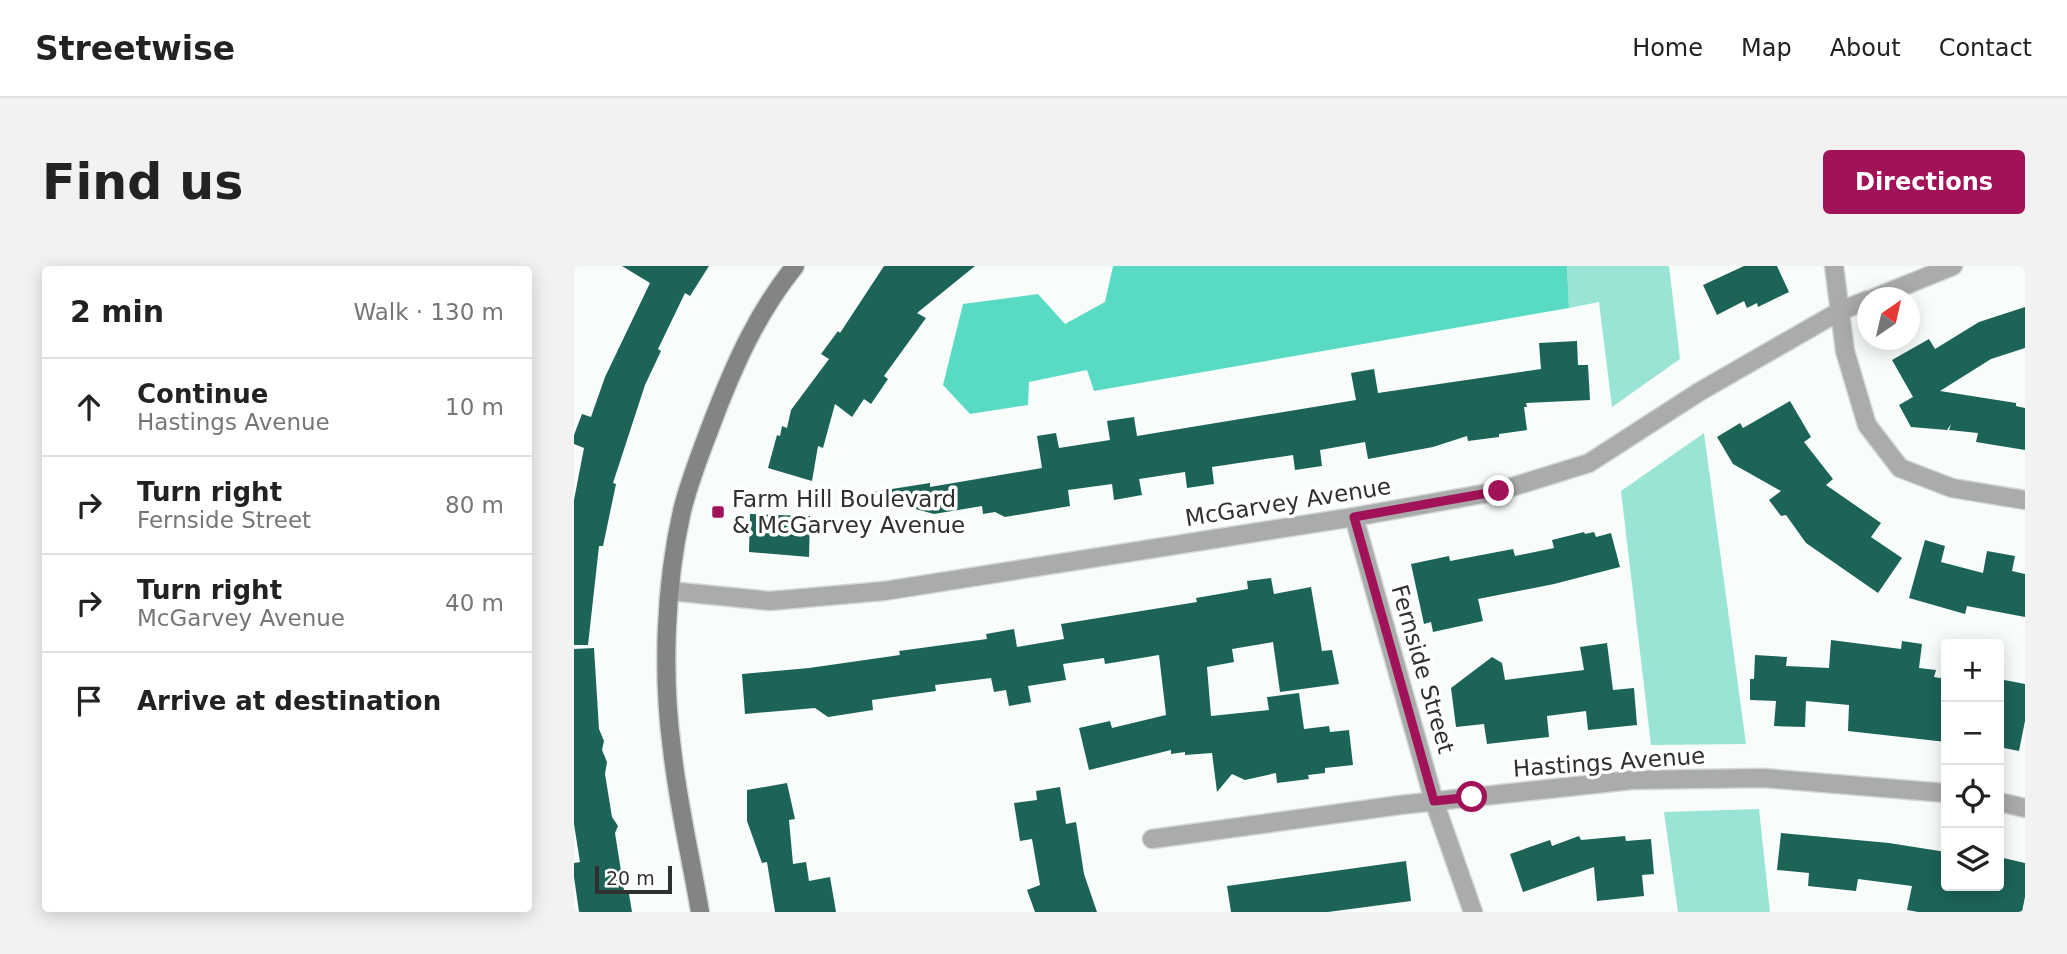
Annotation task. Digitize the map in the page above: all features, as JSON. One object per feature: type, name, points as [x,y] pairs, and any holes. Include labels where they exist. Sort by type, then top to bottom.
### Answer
[{"type":"main road","points":[[701,912],[671,749],[667,672],[674,547],[682,509],[699,455],[733,367],[771,296],[795,266]]},
{"type":"street","points":[[1834,266],[1845,351],[1867,425],[1900,468],[1952,488],[2025,500]]},
{"type":"street","points":[[1901,287],[1953,266]]},
{"type":"street","name":"McGarvey Avenue","points":[[670,591],[770,601],[884,591],[1354,517],[1499,491],[1589,463],[1699,392],[1840,311],[1857,304]]},
{"type":"street","name":"Fernside Street","points":[[1354,517],[1434,801],[1473,912]]},
{"type":"street","name":"Hastings Avenue","points":[[1152,839],[1434,801],[1632,780],[1763,778],[1941,793]]},
{"type":"street","points":[[2004,804],[2025,808]]},
{"type":"green space","points":[[1113,266],[1567,266],[1569,308],[1094,391],[1087,370],[1029,382],[1028,405],[970,414],[943,385],[963,304],[1038,294],[1065,324],[1105,302]]},
{"type":"green space","points":[[1567,266],[1669,266],[1680,359],[1612,407],[1599,302],[1569,308]]},
{"type":"green space","points":[[1704,433],[1746,744],[1651,745],[1621,491]]},
{"type":"green space","points":[[1759,809],[1770,912],[1678,912],[1664,812]]},
{"type":"building","points":[[622,266],[709,266],[690,296],[685,293],[658,349],[661,351],[645,385],[613,483],[616,484],[603,546],[599,546],[588,645],[574,645],[574,500],[584,448],[574,444],[574,435],[582,414],[591,417],[605,377],[650,283]]},
{"type":"building","points":[[884,266],[975,266],[917,313],[926,318],[884,376],[888,379],[871,404],[864,399],[852,417],[835,404],[823,448],[818,446],[812,481],[768,468],[782,426],[787,428],[791,410],[829,359],[821,354],[838,331],[840,333]]},
{"type":"building","points":[[1744,266],[1777,266],[1789,292],[1758,307],[1757,303],[1747,308],[1744,301],[1717,315],[1703,285]]},
{"type":"building","points":[[2025,307],[2025,348],[1991,359],[1940,391],[2016,403],[2016,406],[2025,408],[2025,450],[1976,442],[1978,433],[1949,430],[1951,424],[1947,430],[1911,427],[1899,405],[1913,397],[1892,360],[1910,350],[1920,350],[1920,344],[1929,339],[1935,349],[1979,322]]},
{"type":"building","points":[[1577,341],[1578,365],[1588,365],[1590,400],[1526,403],[1527,407],[1524,407],[1527,430],[1499,434],[1499,437],[1468,441],[1467,436],[1433,447],[1368,459],[1365,442],[1320,450],[1322,466],[1295,470],[1293,455],[1212,467],[1214,484],[1187,488],[1185,472],[1139,479],[1142,495],[1114,500],[1112,484],[1068,490],[1070,506],[1005,517],[995,512],[983,514],[982,506],[934,514],[860,494],[930,483],[930,487],[1042,468],[1037,436],[1056,433],[1059,448],[1110,440],[1107,421],[1134,417],[1137,436],[1356,400],[1351,373],[1374,369],[1378,393],[1541,369],[1539,343]]},
{"type":"building","points":[[1790,401],[1811,437],[1804,442],[1833,479],[1826,485],[1881,523],[1871,537],[1902,558],[1878,593],[1806,543],[1786,515],[1781,516],[1769,500],[1781,491],[1733,464],[1717,437],[1740,423],[1743,428]]},
{"type":"building","points":[[750,514],[810,516],[809,557],[749,552]]},
{"type":"building","points":[[1594,532],[1596,537],[1611,533],[1620,567],[1478,599],[1483,621],[1433,632],[1431,622],[1424,624],[1411,564],[1449,556],[1450,561],[1513,549],[1515,556],[1554,548],[1552,540]]},
{"type":"building","points":[[1925,540],[1945,546],[1941,562],[1983,573],[1987,551],[2015,556],[2012,571],[2025,574],[2025,617],[1967,606],[1965,614],[1909,598]]},
{"type":"building","points":[[1271,578],[1274,594],[1311,587],[1322,651],[1332,650],[1339,684],[1280,692],[1273,642],[1232,649],[1234,662],[1207,667],[1211,716],[1269,710],[1267,697],[1299,693],[1304,729],[1329,726],[1330,732],[1349,730],[1353,765],[1325,768],[1325,773],[1308,775],[1309,779],[1277,783],[1276,773],[1245,780],[1232,774],[1217,792],[1212,753],[1171,754],[1171,750],[1089,770],[1079,728],[1110,721],[1112,728],[1166,715],[1159,655],[1105,664],[1104,658],[1063,664],[1066,680],[1028,686],[1031,702],[1009,706],[1006,690],[994,692],[991,678],[935,685],[936,691],[872,700],[873,710],[828,717],[815,708],[745,714],[742,674],[900,655],[899,651],[987,639],[986,634],[1014,629],[1017,647],[1064,639],[1061,624],[1197,602],[1196,598],[1248,589],[1247,581]]},
{"type":"building","points":[[1831,640],[1901,649],[1902,641],[1922,644],[1919,668],[1936,670],[1934,677],[1941,678],[1941,741],[1848,731],[1849,705],[1806,701],[1805,727],[1774,726],[1776,701],[1750,700],[1750,679],[1754,679],[1755,655],[1787,657],[1786,666],[1829,668]]},
{"type":"building","points":[[1607,643],[1613,690],[1634,688],[1637,725],[1588,730],[1586,711],[1547,716],[1549,737],[1487,744],[1484,724],[1456,727],[1451,688],[1492,657],[1502,663],[1505,680],[1584,670],[1580,647]]},
{"type":"building","points":[[594,648],[599,729],[607,762],[605,774],[612,817],[618,826],[615,833],[624,890],[629,894],[632,912],[579,912],[574,877],[574,863],[580,862],[574,824],[574,649]]},
{"type":"building","points":[[2004,680],[2025,684],[2025,721],[2019,751],[2004,748]]},
{"type":"building","points":[[787,783],[795,819],[789,820],[793,864],[806,862],[809,881],[830,877],[836,912],[775,912],[767,862],[762,863],[747,821],[747,790]]},
{"type":"building","points":[[1060,787],[1066,824],[1076,822],[1084,874],[1097,912],[1035,912],[1027,890],[1040,885],[1032,839],[1020,841],[1014,803],[1037,800],[1036,791]]},
{"type":"building","points":[[1781,833],[1889,843],[1941,851],[1941,891],[2004,891],[2004,858],[2025,863],[2025,897],[2022,912],[1918,912],[1907,910],[1912,886],[1858,879],[1856,891],[1808,886],[1809,873],[1777,870]]},
{"type":"building","points":[[1579,836],[1581,840],[1625,836],[1626,841],[1651,839],[1654,874],[1642,875],[1644,896],[1597,901],[1594,867],[1523,892],[1510,854],[1550,840],[1552,846]]},
{"type":"building","points":[[1406,861],[1411,901],[1328,912],[1231,912],[1227,886]]},
{"type":"place","name":"Farm Hill Boulevard & McGarvey Avenue","points":[[718,512]]},
{"type":"route","points":[[1472,797],[1434,801],[1354,517],[1499,491]]}]
